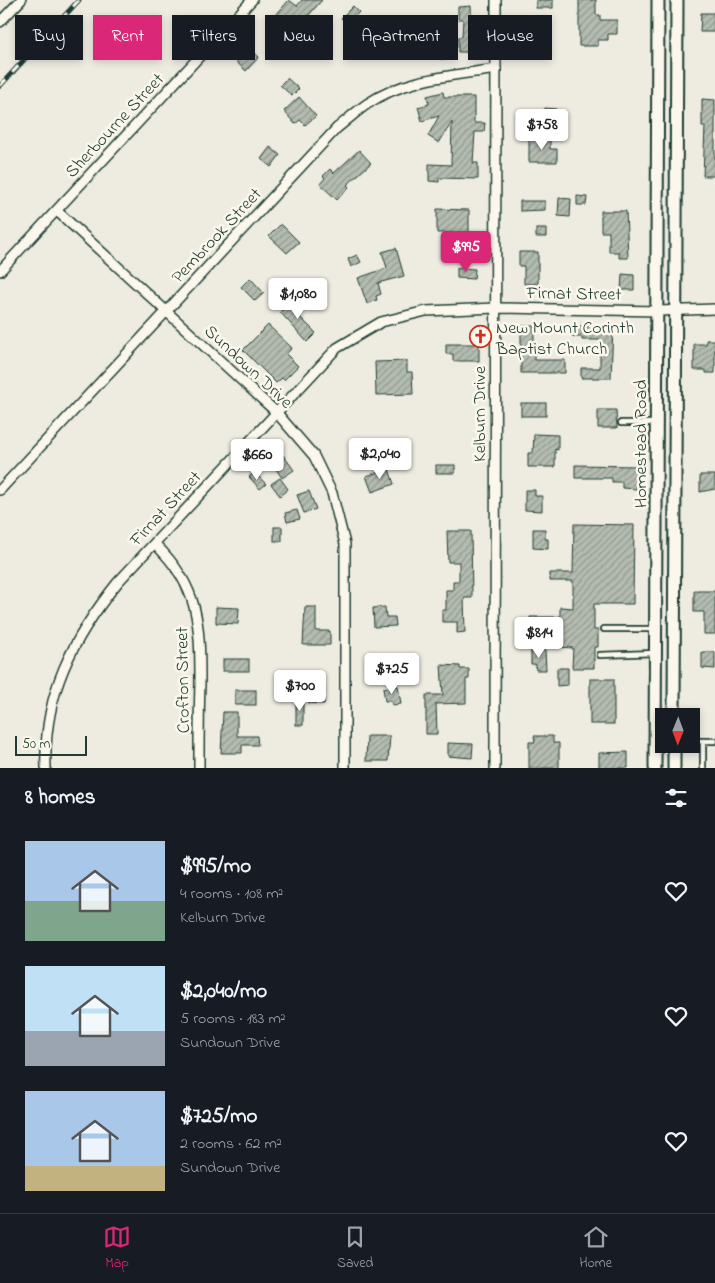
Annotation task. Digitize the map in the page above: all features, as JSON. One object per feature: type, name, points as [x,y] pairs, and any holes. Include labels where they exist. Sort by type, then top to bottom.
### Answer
[{"type":"main road","name":"Homestead Road","points":[[656,708],[658,0]]},
{"type":"main road","name":"Homestead Road","points":[[674,708],[677,0]]},
{"type":"main road","points":[[658,30],[676,31]]},
{"type":"main road","points":[[658,149],[676,148]]},
{"type":"main road","points":[[657,569],[675,567]]},
{"type":"main road","name":"Homestead Road","points":[[655,753],[655,768]]},
{"type":"main road","points":[[674,753],[674,768]]},
{"type":"street","points":[[0,22],[21,0]]},
{"type":"street","name":"Sherbourne Street","points":[[0,272],[252,0]]},
{"type":"street","name":"Kelburn Drive","points":[[495,768],[496,0]]},
{"type":"street","name":"Pembrook Street","points":[[0,490],[337,128],[368,103],[393,90],[426,79],[496,69]]},
{"type":"street","name":"Sundown Drive","points":[[57,211],[276,412],[314,456],[332,493],[345,544],[346,768]]},
{"type":"street","name":"Firnat Street","points":[[46,768],[45,747],[54,697],[70,652],[100,605],[337,348],[381,322],[426,311],[496,308],[658,311],[715,309]]},
{"type":"street","name":"Crofton Street","points":[[155,544],[178,570],[188,588],[200,632],[199,768]]},
{"type":"lane","points":[[621,423],[658,423]]},
{"type":"lane","points":[[604,629],[656,629]]},
{"type":"lane","points":[[600,654],[656,654]]},
{"type":"lane","points":[[703,768],[703,741],[715,741]]},
{"type":"building","points":[[289,0],[297,6],[302,0],[322,0],[309,15],[276,15]]},
{"type":"building","points":[[536,0],[553,0],[553,8],[536,8]]},
{"type":"building","points":[[579,0],[596,0],[596,15],[600,15],[600,20],[617,20],[617,34],[608,34],[608,40],[598,40],[598,46],[579,46]]},
{"type":"building","points":[[353,6],[359,12],[356,15],[344,15]]},
{"type":"building","points":[[471,6],[471,15],[468,15],[468,52],[458,52],[458,37],[462,37],[463,19],[458,19],[458,7]]},
{"type":"building","points":[[701,13],[714,13],[714,32],[700,32]]},
{"type":"building","points":[[255,53],[259,57],[246,71],[234,60],[255,60]]},
{"type":"building","points":[[287,78],[299,89],[292,96],[280,85]]},
{"type":"building","points":[[443,92],[444,97],[474,97],[474,123],[485,123],[484,132],[475,132],[473,163],[478,163],[478,179],[439,178],[439,182],[429,181],[429,164],[451,165],[452,122],[439,143],[428,136],[439,116],[422,121],[418,107],[429,104],[427,96]]},
{"type":"building","points":[[299,97],[316,116],[305,125],[300,120],[295,124],[284,111]]},
{"type":"building","points":[[702,99],[715,100],[715,176],[703,176],[705,126],[702,126]]},
{"type":"building","points":[[545,108],[556,109],[555,123],[544,122]]},
{"type":"building","points":[[529,139],[550,139],[550,149],[557,149],[557,162],[529,162]]},
{"type":"building","points":[[270,147],[280,155],[271,167],[261,159]]},
{"type":"building","points":[[359,150],[371,163],[347,185],[349,187],[337,200],[320,184],[325,178],[323,176],[330,169],[334,173]]},
{"type":"building","points":[[577,196],[587,197],[586,205],[577,205]]},
{"type":"building","points":[[559,198],[571,199],[570,217],[558,216]]},
{"type":"building","points":[[520,201],[545,201],[545,210],[520,211]]},
{"type":"building","points":[[437,209],[469,210],[469,240],[472,240],[472,252],[453,251],[453,233],[437,233]]},
{"type":"building","points":[[601,211],[626,211],[628,258],[619,258],[619,252],[609,252],[609,232],[601,232]]},
{"type":"building","points":[[281,224],[299,242],[287,253],[269,236]]},
{"type":"building","points":[[536,229],[546,229],[546,237],[536,237]]},
{"type":"building","points":[[396,248],[404,276],[378,283],[381,294],[376,296],[377,300],[367,304],[358,278],[387,268],[382,252]]},
{"type":"building","points":[[519,252],[538,252],[538,284],[524,284],[524,266],[519,266]]},
{"type":"building","points":[[357,255],[361,262],[351,267],[348,259]]},
{"type":"building","points":[[457,268],[475,269],[474,279],[457,278]]},
{"type":"building","points":[[622,274],[634,275],[634,290],[621,290]]},
{"type":"building","points":[[250,278],[264,293],[255,301],[241,287]]},
{"type":"building","points":[[295,298],[301,304],[294,311],[316,333],[307,342],[280,312]]},
{"type":"building","points":[[268,325],[292,348],[286,354],[298,366],[284,380],[282,378],[276,383],[243,350]]},
{"type":"building","points":[[521,326],[534,326],[534,360],[565,360],[565,373],[521,373]]},
{"type":"building","points":[[573,326],[613,326],[611,378],[581,378],[581,368],[600,368],[600,340],[582,340],[582,337],[573,337]]},
{"type":"building","points":[[706,340],[715,340],[715,373],[706,373],[706,370],[694,370],[694,344],[706,344]]},
{"type":"building","points":[[446,344],[479,344],[479,361],[453,361],[453,354],[446,354]]},
{"type":"building","points":[[407,361],[407,372],[412,372],[413,394],[376,395],[375,362]]},
{"type":"building","points":[[521,403],[546,403],[546,416],[521,416]]},
{"type":"building","points":[[598,410],[616,410],[617,428],[598,428]]},
{"type":"building","points":[[534,434],[558,435],[558,450],[555,449],[555,467],[528,467],[528,453],[533,453]]},
{"type":"building","points":[[283,455],[294,470],[282,478],[272,463]]},
{"type":"building","points":[[436,465],[455,465],[455,473],[436,473]]},
{"type":"building","points":[[575,465],[637,466],[637,489],[622,488],[622,482],[612,482],[612,478],[575,478]]},
{"type":"building","points":[[389,469],[394,484],[372,492],[366,476]]},
{"type":"building","points":[[254,472],[266,484],[260,489],[249,477]]},
{"type":"building","points":[[700,475],[715,475],[715,489],[700,492]]},
{"type":"building","points":[[280,478],[288,489],[280,496],[271,484]]},
{"type":"building","points":[[525,490],[535,490],[535,496],[542,496],[542,511],[525,510]]},
{"type":"building","points":[[309,491],[316,509],[304,513],[297,495]]},
{"type":"building","points":[[297,510],[300,519],[287,522],[285,513]]},
{"type":"building","points":[[574,524],[634,525],[633,604],[594,604],[594,630],[598,630],[598,647],[594,647],[594,668],[572,668],[573,648],[557,647],[558,628],[540,628],[540,633],[530,633],[530,617],[560,617],[560,607],[573,608],[573,581],[550,581],[550,573],[573,573]]},
{"type":"building","points":[[274,527],[282,527],[282,541],[274,541]]},
{"type":"building","points":[[533,529],[545,529],[548,549],[533,548]]},
{"type":"building","points":[[447,531],[471,531],[472,598],[464,598],[465,632],[457,633],[457,622],[442,622],[442,610],[446,610],[446,590],[453,590],[453,581],[459,581],[459,562],[448,562]]},
{"type":"building","points":[[694,591],[715,591],[715,634],[704,634],[704,612],[694,612]]},
{"type":"building","points":[[216,607],[239,608],[238,624],[216,623]]},
{"type":"building","points":[[305,607],[316,607],[316,631],[330,631],[330,645],[303,645]]},
{"type":"building","points":[[385,607],[386,617],[395,617],[396,626],[374,627],[373,608]]},
{"type":"building","points":[[531,650],[545,650],[546,670],[536,670],[535,664],[531,664]]},
{"type":"building","points":[[702,652],[715,652],[715,669],[702,668]]},
{"type":"building","points":[[223,659],[249,659],[249,671],[223,671]]},
{"type":"building","points":[[441,665],[460,666],[460,669],[469,669],[469,679],[466,679],[466,703],[436,704],[437,734],[426,734],[426,695],[443,695]]},
{"type":"building","points":[[557,668],[568,668],[568,685],[557,686]]},
{"type":"building","points":[[590,679],[614,679],[614,724],[590,724]]},
{"type":"building","points":[[398,686],[401,704],[392,705],[391,701],[385,701],[383,688]]},
{"type":"building","points":[[310,688],[325,689],[324,704],[309,703]]},
{"type":"building","points":[[235,690],[256,690],[256,705],[235,705]]},
{"type":"building","points":[[296,698],[303,698],[303,725],[296,725]]},
{"type":"building","points":[[223,712],[237,712],[237,736],[257,736],[258,745],[242,745],[242,753],[221,753]]},
{"type":"building","points":[[367,736],[390,736],[388,761],[366,761]]},
{"type":"building","points":[[534,736],[553,736],[553,743],[559,743],[559,768],[529,768],[529,742],[535,742]]},
{"type":"building","points":[[448,743],[473,744],[472,758],[448,756]]},
{"type":"building","points":[[628,752],[628,768],[599,768],[599,753]]},
{"type":"railway","points":[[0,86],[79,0]]},
{"type":"place","name":"New Mount Corinth Baptist Church","points":[[480,337]]}]
